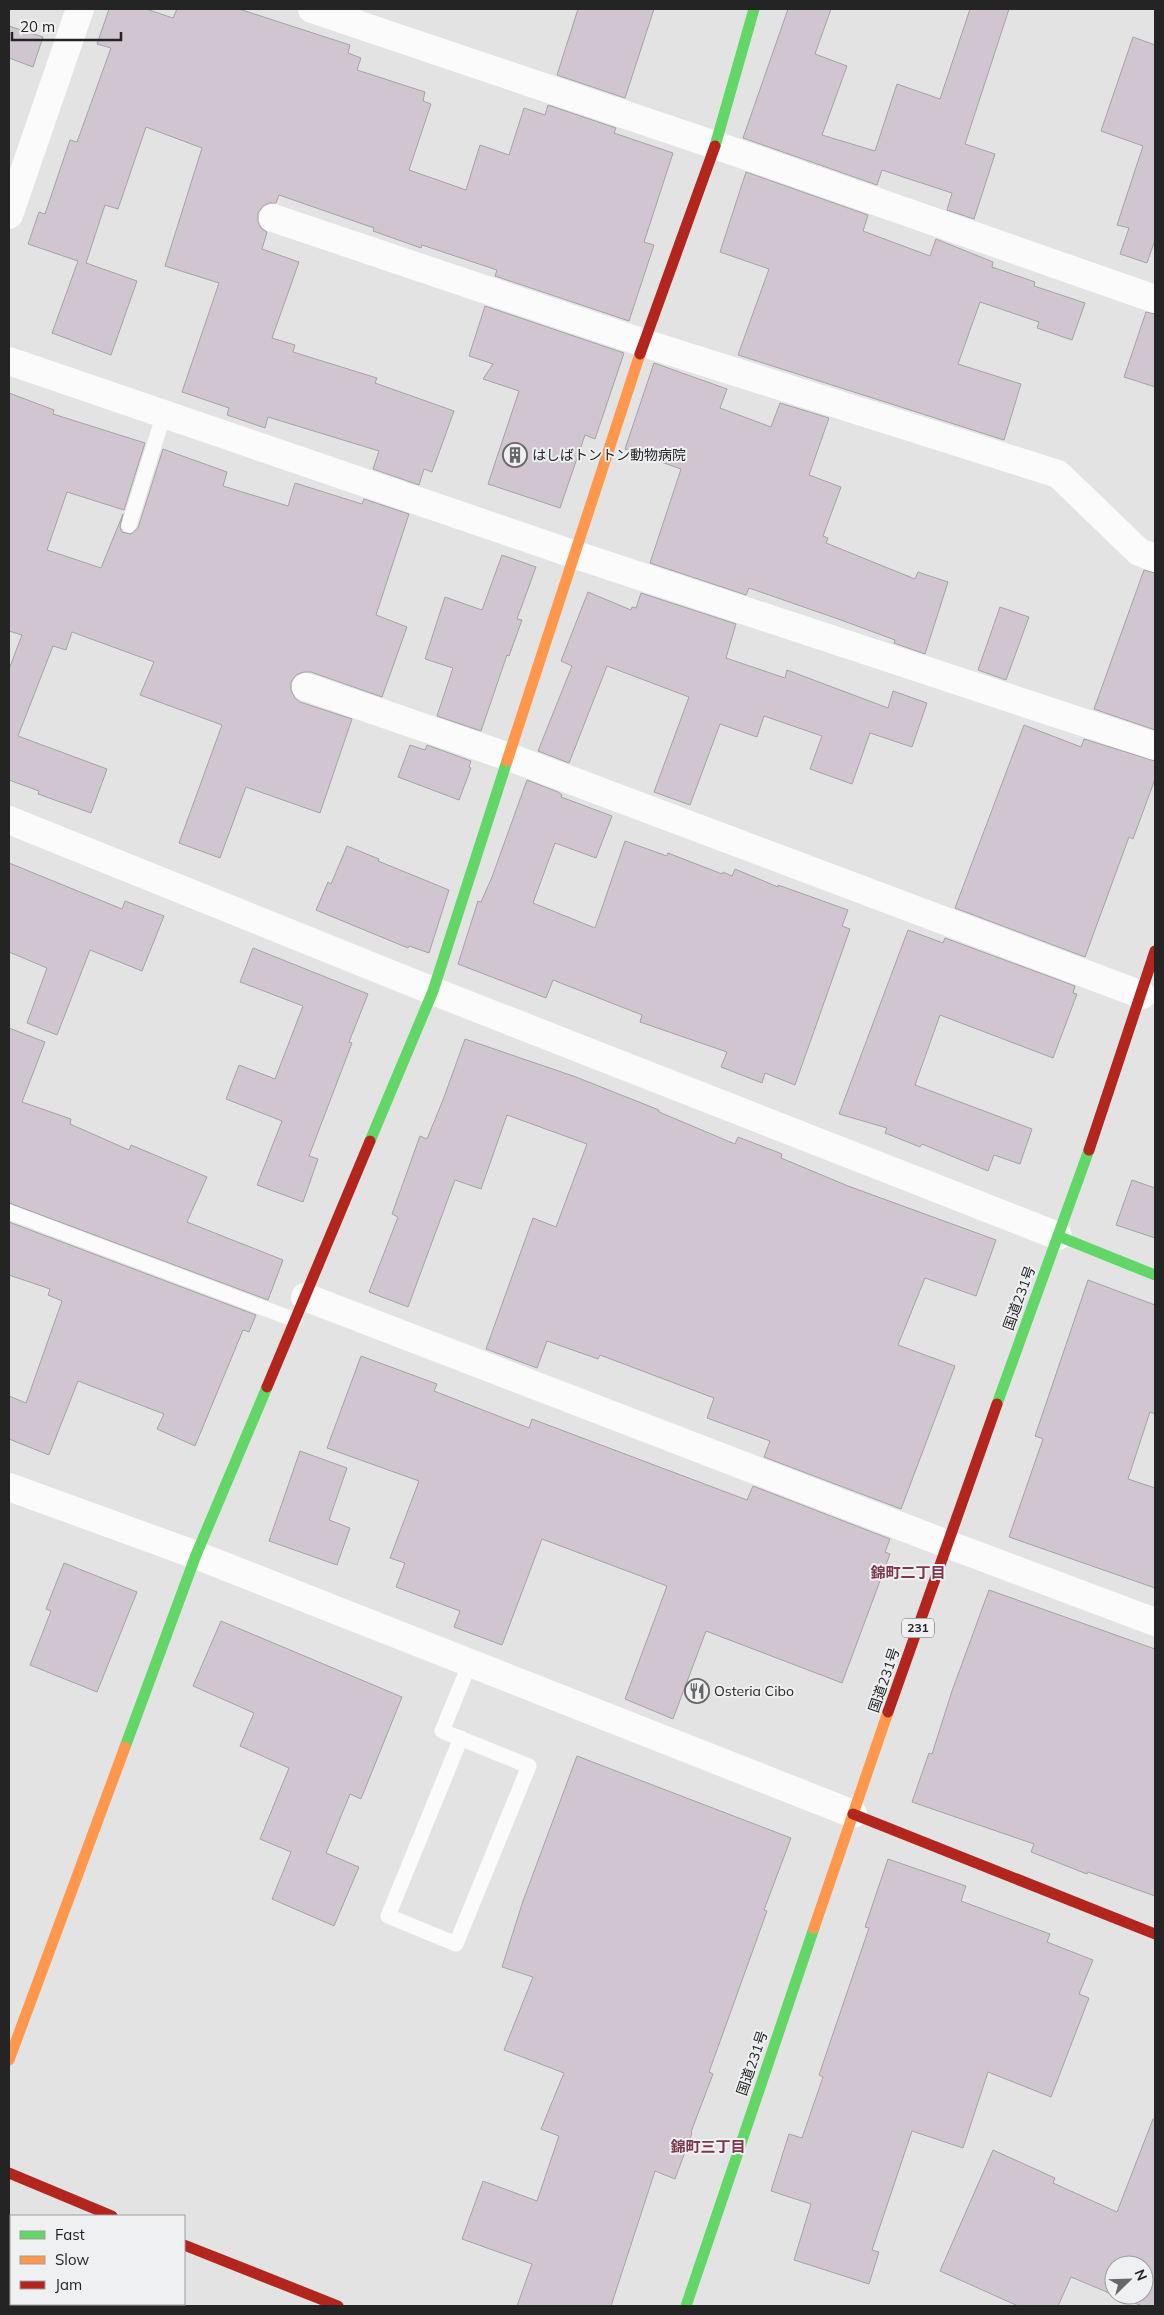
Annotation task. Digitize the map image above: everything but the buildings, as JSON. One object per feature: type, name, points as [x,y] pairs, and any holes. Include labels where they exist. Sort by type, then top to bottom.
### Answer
[{"type":"main road","points":[[9,2060],[196,1555],[433,991],[573,554],[644,343],[715,145],[754,9]]},
{"type":"main road","name":"国道231号","points":[[686,2306],[853,1814],[947,1544],[1058,1236],[1142,995],[1155,951]]},
{"type":"main road","points":[[1058,1236],[1155,1275]]},
{"type":"main road","points":[[853,1814],[1155,1934]]},
{"type":"main road","points":[[9,2173],[110,2215]]},
{"type":"main road","points":[[185,2245],[338,2306]]},
{"type":"street","points":[[9,215],[80,9]]},
{"type":"street","points":[[312,9],[715,145],[1155,299]]},
{"type":"street","points":[[273,218],[644,343],[1058,474],[1139,552],[1155,558]]},
{"type":"street","points":[[9,361],[573,554],[1155,746]]},
{"type":"street","points":[[306,687],[509,757],[1142,995]]},
{"type":"street","points":[[9,820],[433,991],[1058,1236]]},
{"type":"street","points":[[300,1309],[947,1544],[1155,1622]]},
{"type":"street","points":[[9,1487],[196,1555],[853,1814]]},
{"type":"lane","points":[[129,525],[164,414]]},
{"type":"lane","points":[[9,1212],[300,1309]]},
{"type":"lane","points":[[461,1738],[388,1916],[456,1944],[529,1766],[442,1730],[470,1663]]},
{"type":"traffic: fast","points":[[715,146],[754,9]]},
{"type":"traffic: fast","points":[[370,1141],[433,991],[507,761]]},
{"type":"traffic: fast","points":[[997,1404],[1089,1150]]},
{"type":"traffic: fast","points":[[1058,1236],[1155,1275]]},
{"type":"traffic: fast","points":[[125,1747],[196,1555],[267,1387]]},
{"type":"traffic: fast","points":[[686,2306],[814,1928]]},
{"type":"traffic: slow","points":[[507,761],[640,354]]},
{"type":"traffic: slow","points":[[814,1928],[888,1712]]},
{"type":"traffic: slow","points":[[9,2060],[125,1747]]},
{"type":"traffic: jam","points":[[640,354],[715,146]]},
{"type":"traffic: jam","points":[[1089,1150],[1155,951]]},
{"type":"traffic: jam","points":[[267,1387],[370,1141]]},
{"type":"traffic: jam","points":[[888,1712],[997,1404]]},
{"type":"traffic: jam","points":[[853,1814],[1155,1934]]},
{"type":"traffic: jam","points":[[9,2173],[110,2215]]},
{"type":"traffic: jam","points":[[185,2245],[338,2306]]},
{"type":"place","name":"はしばトントン動物病院","points":[[515,455]]},
{"type":"place","name":"Osteria Cibo","points":[[697,1691]]},
{"type":"district","name":"錦町二丁目","points":[[908,1573]]},
{"type":"district","name":"錦町三丁目","points":[[708,2147]]}]
